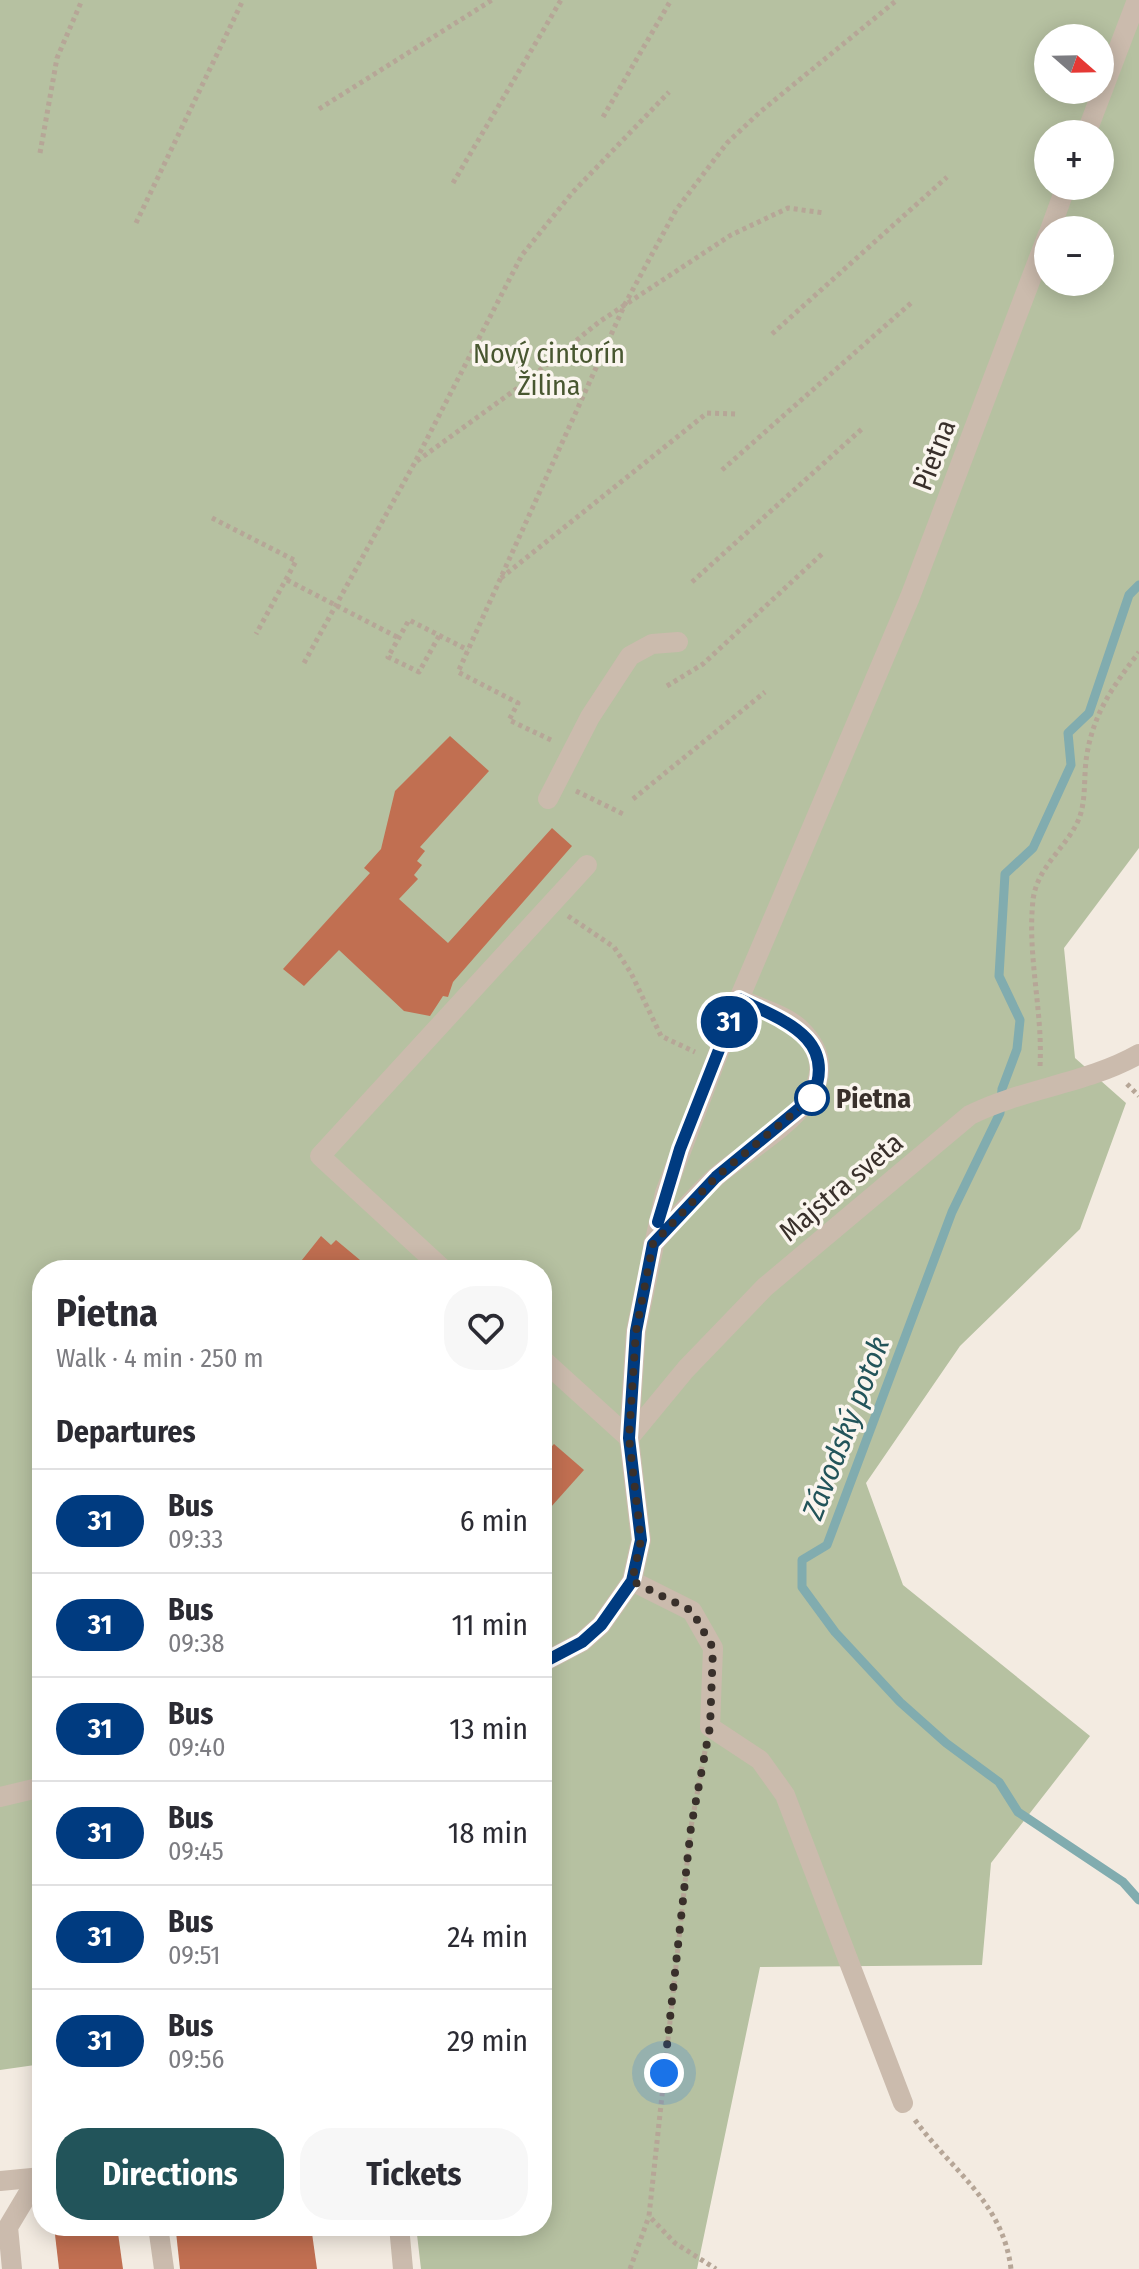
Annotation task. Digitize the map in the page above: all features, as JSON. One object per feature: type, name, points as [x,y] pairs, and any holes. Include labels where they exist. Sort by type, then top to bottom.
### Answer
[{"type":"street","points":[[1091,120],[1137,0]]},
{"type":"street","name":"Pietna","points":[[552,1658],[582,1642],[601,1625],[632,1581],[641,1540],[629,1438],[636,1331],[665,1193],[739,999],[910,597],[1034,271]]},
{"type":"street","points":[[553,790],[630,656],[652,644],[678,642]]},
{"type":"street","points":[[433,1260],[320,1156],[587,865]]},
{"type":"street","points":[[653,1244],[716,1177],[803,1108],[817,1087],[818,1056],[799,1028],[739,999]]},
{"type":"street","name":"Majstra sveta","points":[[629,1438],[686,1369],[765,1287],[970,1115],[1001,1099],[1112,1069],[1139,1054]]},
{"type":"street","points":[[552,1368],[629,1438]]},
{"type":"street","points":[[632,1581],[692,1611],[713,1648],[710,1727],[760,1760],[785,1795],[903,2103]]},
{"type":"street","points":[[0,1797],[32,1789]]},
{"type":"street","points":[[0,2181],[32,2178]]},
{"type":"street","points":[[12,2269],[8,2227],[32,2190]]},
{"type":"street","points":[[159,2236],[164,2269]]},
{"type":"street","points":[[400,2236],[403,2269]]},
{"type":"path","points":[[40,153],[57,58],[82,0]]},
{"type":"path","points":[[136,223],[243,0]]},
{"type":"path","points":[[319,109],[492,0]]},
{"type":"path","points":[[453,183],[561,0]]},
{"type":"path","points":[[603,117],[671,0]]},
{"type":"path","points":[[573,751],[509,720],[518,703],[458,672],[625,304],[676,210],[727,143],[760,112],[897,0]]},
{"type":"path","points":[[304,663],[414,464],[522,255],[572,193],[669,92]]},
{"type":"path","points":[[772,334],[947,177]]},
{"type":"path","points":[[414,464],[625,304],[731,235],[788,208],[824,213]]},
{"type":"path","points":[[722,470],[911,303]]},
{"type":"path","points":[[500,578],[707,413],[738,414]]},
{"type":"path","points":[[692,582],[864,427]]},
{"type":"path","points":[[212,518],[296,561],[256,634]]},
{"type":"path","points":[[667,686],[703,664],[824,552]]},
{"type":"path","points":[[286,580],[399,638]]},
{"type":"path","points":[[439,636],[419,672],[388,657],[409,620],[468,650]]},
{"type":"path","points":[[1038,1089],[1042,1035],[1035,985],[1033,899],[1044,870],[1079,820],[1087,757],[1098,712],[1139,652]]},
{"type":"path","points":[[633,799],[765,692]]},
{"type":"path","points":[[553,790],[625,815]]},
{"type":"path","points":[[552,905],[614,947],[631,973],[661,1036],[714,1061]]},
{"type":"path","points":[[630,2269],[649,2216],[691,1827],[710,1727]]},
{"type":"path","points":[[903,2103],[935,2148],[973,2184],[1008,2240],[1011,2269]]},
{"type":"path","points":[[649,2216],[675,2243],[716,2269]]},
{"type":"green space","name":"Nový cintorín Žilina","points":[[0,0],[1139,0],[1139,848],[1064,948],[1075,1058],[1126,1103],[1080,1229],[960,1346],[866,1483],[903,1585],[1090,1736],[991,1863],[982,1965],[760,1967],[697,2269],[421,2269],[417,2236],[552,2236],[552,1260],[32,1260],[32,2065],[0,2070]]},
{"type":"building","points":[[450,736],[489,771],[420,847],[425,851],[417,861],[422,865],[414,875],[418,879],[399,899],[448,943],[552,828],[572,846],[453,982],[448,997],[443,996],[430,1016],[404,1011],[339,950],[304,986],[283,969],[370,873],[364,868],[381,849],[395,791]]},
{"type":"building","points":[[321,1236],[331,1245],[336,1240],[360,1260],[302,1260]]},
{"type":"building","points":[[554,1444],[584,1470],[552,1506]]},
{"type":"building","points":[[55,2236],[118,2236],[123,2269],[59,2269]]},
{"type":"building","points":[[176,2236],[312,2236],[317,2269],[180,2269]]},
{"type":"waterway","name":"Závodský potok","points":[[1139,585],[1129,595],[1089,713],[1068,733],[1071,765],[1033,848],[1005,874],[999,976],[1020,1020],[1017,1049],[1002,1089],[1000,1113],[952,1212],[827,1545],[802,1560],[802,1587],[835,1632],[900,1702],[946,1743],[999,1782],[1018,1812],[1123,1882],[1139,1900]]},
{"type":"bus line","name":"31","points":[[552,1658],[582,1642],[601,1625],[632,1581],[641,1540],[629,1438],[636,1331],[653,1244],[716,1177],[812,1098],[817,1087],[818,1056],[799,1028],[739,999],[680,1149],[658,1222]]},
{"type":"place","name":"Pietna","points":[[812,1098]]},
{"type":"route","points":[[664,2073],[691,1827],[710,1727],[713,1648],[692,1611],[632,1581],[641,1540],[629,1438],[636,1331],[653,1244],[716,1177],[812,1098]]}]
